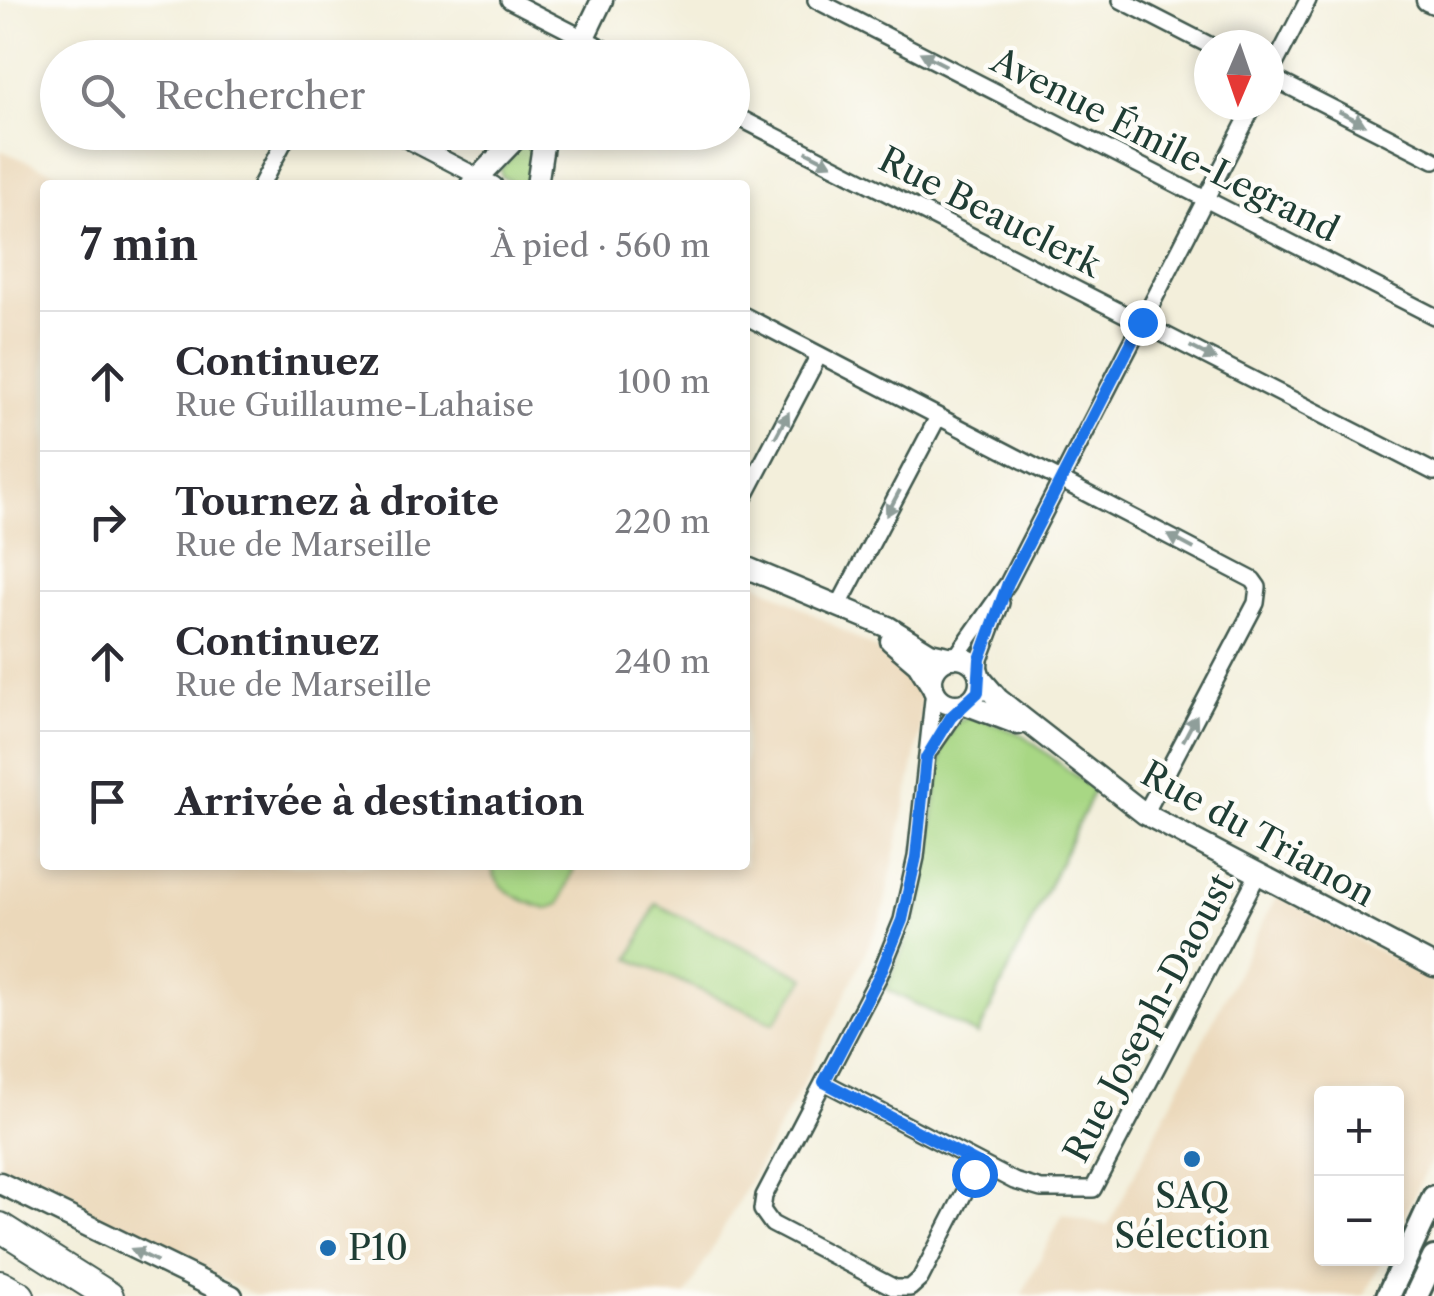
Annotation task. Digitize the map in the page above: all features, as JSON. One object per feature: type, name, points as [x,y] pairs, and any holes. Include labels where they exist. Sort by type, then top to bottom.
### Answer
[{"type":"highway","points":[[0,1228],[109,1296]]},
{"type":"highway","points":[[0,1285],[20,1296]]},
{"type":"main road","points":[[1388,1296],[1434,1196]]},
{"type":"main road","points":[[1416,1296],[1434,1258]]},
{"type":"street","points":[[509,0],[588,40]]},
{"type":"street","points":[[584,38],[602,0]]},
{"type":"street","name":"Avenue Émile-Legrand","points":[[816,0],[1434,316]]},
{"type":"street","points":[[1121,0],[1194,37]]},
{"type":"street","points":[[1284,47],[1308,0]]},
{"type":"street","points":[[1427,0],[1434,4]]},
{"type":"street","points":[[1284,84],[1434,160]]},
{"type":"street","points":[[926,758],[963,704],[978,692],[980,659],[1008,583],[1246,120]]},
{"type":"street","name":"Rue Beauclerk","points":[[750,123],[1434,472]]},
{"type":"street","points":[[264,180],[279,150]]},
{"type":"street","points":[[424,150],[477,180]]},
{"type":"street","points":[[483,180],[507,150]]},
{"type":"street","points":[[537,180],[543,150]]},
{"type":"street","points":[[750,319],[1243,574],[1258,588],[1256,602],[1144,814]]},
{"type":"street","points":[[750,487],[820,355]]},
{"type":"street","points":[[848,610],[938,417]]},
{"type":"street","points":[[750,569],[848,610],[930,653],[972,664],[980,676]]},
{"type":"street","points":[[824,1082],[979,1164],[920,1279],[910,1288],[895,1288],[772,1224],[762,1210],[764,1196],[880,974],[902,920],[916,857],[936,669],[953,658],[1008,583]]},
{"type":"street","points":[[848,610],[918,664],[944,702],[963,704]]},
{"type":"street","name":"Rue du Trianon","points":[[980,676],[998,699],[1144,814],[1434,966]]},
{"type":"street","name":"Rue du Trianon","points":[[963,704],[991,711],[1059,746]]},
{"type":"street","name":"Rue Joseph-Daoust","points":[[979,1164],[1029,1187],[1093,1189],[1258,874]]},
{"type":"street","points":[[0,1182],[232,1296]]},
{"type":"shaded area","points":[[0,150],[66,177],[40,180],[40,870],[750,870],[750,579],[921,674],[921,730],[882,917],[800,1090],[686,1296],[257,1296],[40,1195],[0,1171]]},
{"type":"shaded area","points":[[1277,895],[1434,982],[1434,1155],[1404,1217],[1404,1086],[1314,1086],[1314,1266],[1379,1266],[1364,1296],[1021,1296],[1063,1214],[1108,1226]]},
{"type":"green space","points":[[516,150],[536,150],[528,180],[508,180],[500,170]]},
{"type":"green space","points":[[973,715],[1023,735],[1094,790],[978,1035],[886,989],[921,905],[943,745],[957,722]]},
{"type":"green space","points":[[493,870],[573,870],[560,904],[547,909],[504,889]]},
{"type":"green space","points":[[656,904],[806,978],[774,1023],[630,959]]},
{"type":"place","name":"SAQ Sélection","points":[[1192,1159]]},
{"type":"place","name":"P10","points":[[328,1248]]},
{"type":"route","points":[[974,1174],[979,1164],[824,1082],[880,974],[902,920],[912,886],[926,758],[951,717],[978,692],[980,659],[1008,583],[1142,322]]}]
